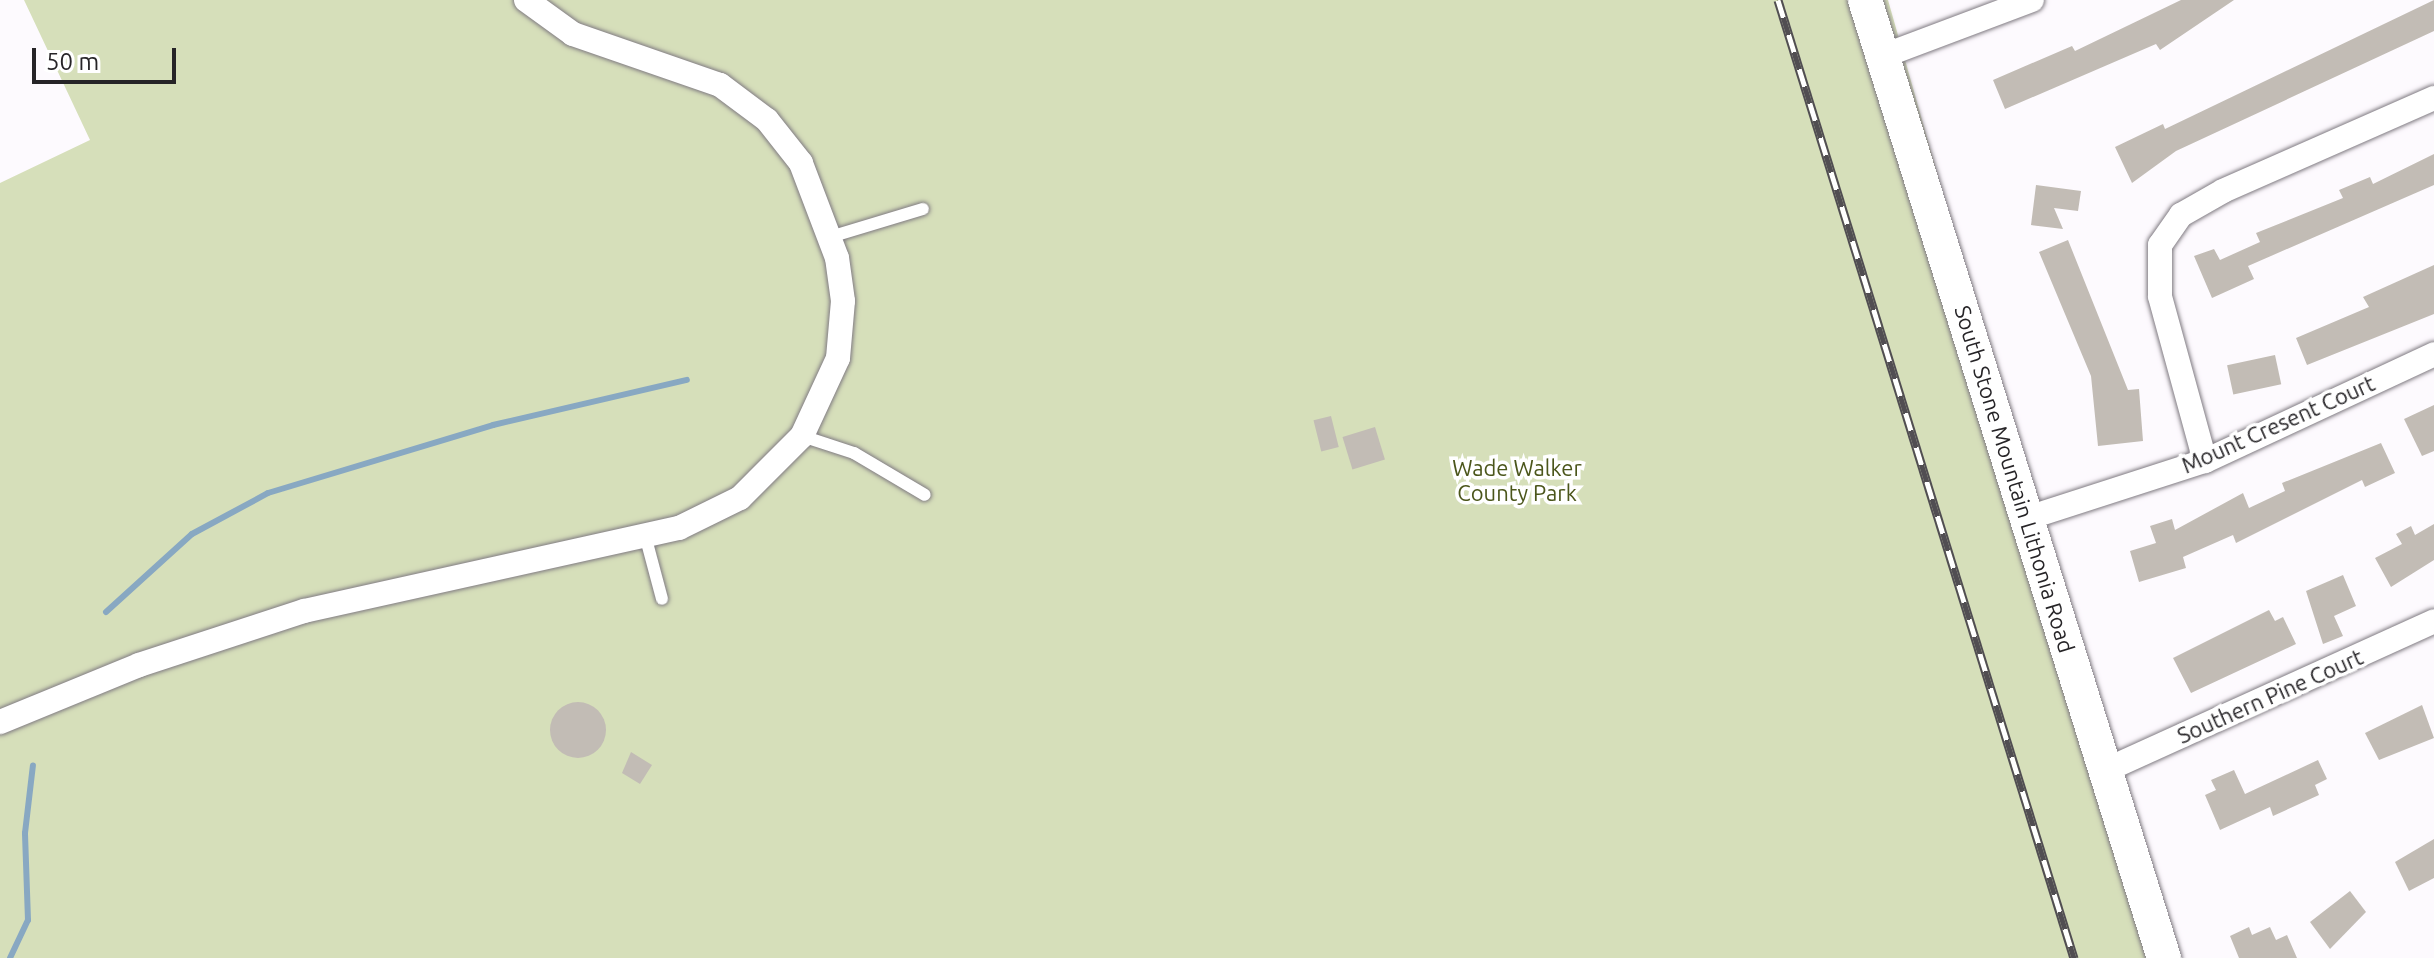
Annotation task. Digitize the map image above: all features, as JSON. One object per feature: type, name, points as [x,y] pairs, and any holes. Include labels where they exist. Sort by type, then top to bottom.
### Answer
[{"type":"main road","name":"South Stone Mountain Lithonia Road","points":[[1865,0],[2164,958]]},
{"type":"street","points":[[0,722],[139,665],[304,611],[679,528],[740,498],[802,436],[829,385],[843,329],[830,237],[801,163],[745,101],[694,73],[573,34],[526,0]]},
{"type":"street","points":[[1883,56],[2032,0]]},
{"type":"street","points":[[2205,461],[2166,319],[2160,245],[2181,215],[2434,98]]},
{"type":"street","name":"Mount Cresent Court","points":[[2028,518],[2205,461],[2434,354]]},
{"type":"street","name":"Southern Pine Court","points":[[2106,770],[2434,621]]},
{"type":"lane","points":[[830,237],[923,209]]},
{"type":"lane","points":[[802,436],[854,453],[925,495]]},
{"type":"lane","points":[[645,535],[662,599]]},
{"type":"green space","name":"Wade Walker County Park","points":[[24,0],[1888,0],[2160,958],[0,958],[0,183],[90,140]]},
{"type":"building","points":[[2181,0],[2234,0],[2160,50],[2156,44],[2005,109],[1993,80],[2072,46],[2075,51]]},
{"type":"building","points":[[2434,0],[2434,31],[2176,151],[2132,183],[2115,147],[2163,124],[2165,129]]},
{"type":"building","points":[[2434,154],[2434,185],[2248,266],[2254,279],[2212,298],[2194,256],[2214,249],[2220,260],[2260,242],[2256,233],[2343,198],[2339,190],[2370,177],[2373,184]]},
{"type":"building","points":[[2036,185],[2081,191],[2078,211],[2054,208],[2063,229],[2031,225]]},
{"type":"building","points":[[2068,240],[2128,390],[2139,389],[2143,441],[2098,446],[2091,376],[2039,252]]},
{"type":"building","points":[[2434,265],[2434,314],[2307,365],[2296,338],[2369,307],[2363,297]]},
{"type":"building","points":[[2275,355],[2281,384],[2233,395],[2227,365]]},
{"type":"building","points":[[2434,405],[2434,451],[2422,456],[2404,419]]},
{"type":"building","points":[[1331,416],[1339,447],[1321,451],[1314,420]]},
{"type":"building","points":[[1375,427],[1385,460],[1352,469],[1342,437]]},
{"type":"building","points":[[2381,443],[2395,473],[2365,487],[2362,480],[2236,543],[2233,535],[2183,557],[2186,568],[2139,582],[2130,551],[2156,543],[2150,526],[2172,519],[2175,530],[2243,493],[2249,508],[2285,491],[2282,483]]},
{"type":"building","points":[[2434,524],[2434,560],[2391,587],[2375,558],[2402,544],[2396,534],[2411,526],[2415,535]]},
{"type":"building","points":[[2343,575],[2356,606],[2334,616],[2343,636],[2323,644],[2306,591]]},
{"type":"building","points":[[2269,610],[2275,621],[2283,617],[2296,644],[2191,693],[2173,658]]},
{"type":"building","points":[[578,702],[598,710],[606,730],[598,750],[578,758],[558,750],[550,730],[558,710]]},
{"type":"building","points":[[2422,705],[2434,738],[2379,760],[2365,733]]},
{"type":"building","points":[[631,752],[652,765],[640,784],[622,773]]},
{"type":"building","points":[[2318,760],[2327,779],[2315,785],[2319,795],[2273,816],[2270,807],[2220,830],[2205,795],[2216,790],[2211,780],[2234,770],[2245,794]]},
{"type":"building","points":[[2434,839],[2434,878],[2409,891],[2395,862]]},
{"type":"building","points":[[2350,891],[2366,912],[2330,949],[2310,922]]},
{"type":"building","points":[[2249,927],[2252,935],[2270,927],[2276,940],[2287,935],[2297,958],[2239,958],[2230,936]]},
{"type":"waterway","points":[[106,612],[192,534],[268,493],[493,425],[687,380]]},
{"type":"waterway","points":[[10,958],[28,920],[25,833],[33,765]]},
{"type":"railway","points":[[1778,0],[2074,958]]}]
